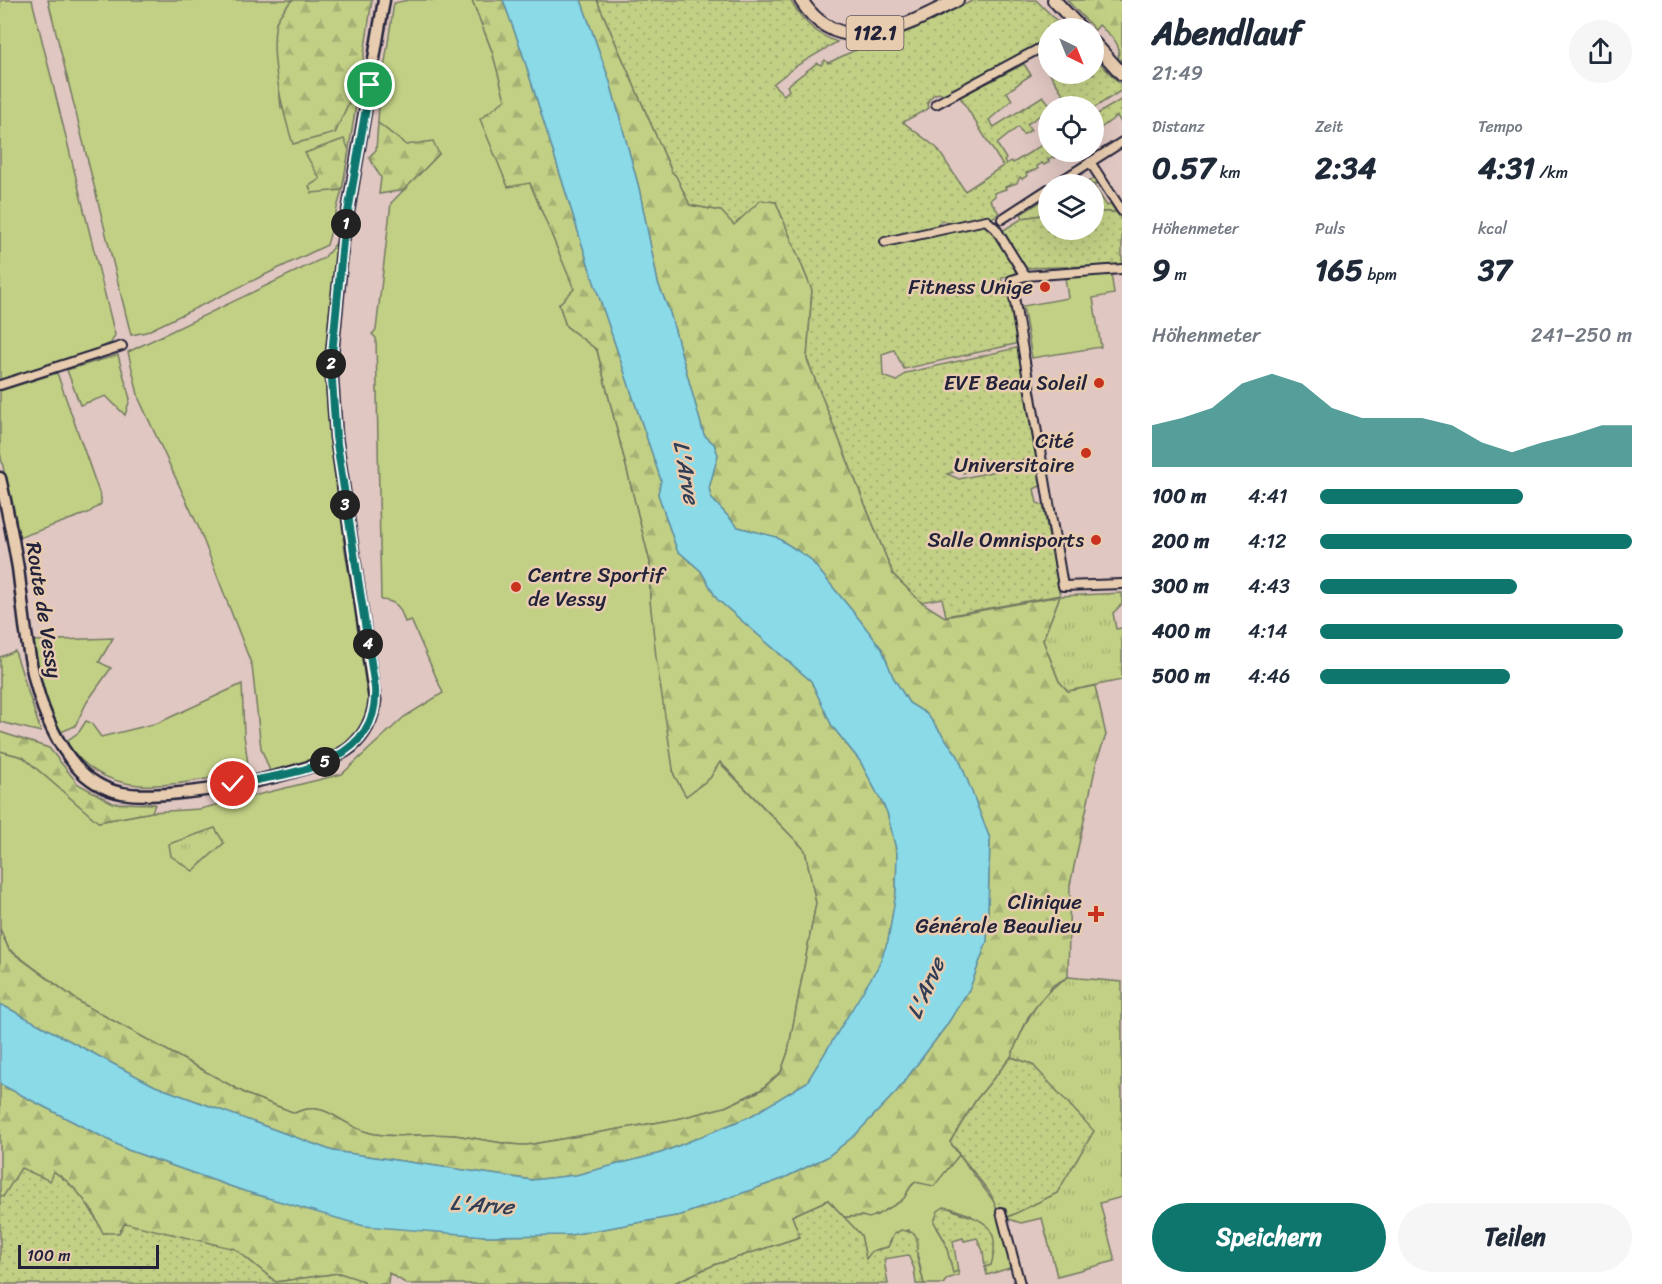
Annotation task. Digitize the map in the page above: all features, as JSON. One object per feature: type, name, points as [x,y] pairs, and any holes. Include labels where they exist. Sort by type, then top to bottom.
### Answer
[{"type":"main road","name":"112.1","points":[[801,0],[817,20],[829,29],[862,35],[906,24],[957,0]]},
{"type":"main road","points":[[1054,0],[1069,18]]},
{"type":"main road","points":[[1104,55],[1122,74]]},
{"type":"street","name":"Route de Vessy","points":[[0,478],[14,543],[26,643],[37,688],[58,740],[87,777],[110,790],[138,795],[210,788],[309,768],[339,755],[358,741],[372,719],[375,700],[336,437],[332,346],[343,241],[384,0]]},
{"type":"street","points":[[936,104],[1038,49]]},
{"type":"street","points":[[1104,153],[1122,142]]},
{"type":"street","points":[[1071,174],[1090,162],[1122,211]]},
{"type":"street","points":[[1002,219],[1038,196]]},
{"type":"street","points":[[885,242],[986,220],[996,229],[1025,276]]},
{"type":"street","points":[[1122,269],[1025,276],[1012,280],[1063,586],[1122,584]]},
{"type":"street","points":[[0,385],[122,346]]},
{"type":"street","points":[[1001,1212],[1020,1284]]},
{"type":"green space","points":[[2,0],[32,0],[115,335],[111,343],[100,348],[0,380],[0,2]]},
{"type":"green space","points":[[48,0],[292,0],[276,22],[276,54],[281,108],[335,133],[361,75],[342,190],[327,245],[146,332],[131,335]]},
{"type":"green space","points":[[292,0],[372,0],[361,75],[335,133],[293,144],[281,101],[274,52],[276,23]]},
{"type":"green space","name":"Centre Sportif de Vessy","points":[[408,0],[472,0],[492,51],[530,183],[575,290],[559,304],[566,326],[597,350],[650,562],[650,600],[674,775],[686,796],[710,778],[719,762],[805,850],[816,903],[788,1052],[781,1072],[760,1090],[725,1107],[677,1119],[527,1145],[454,1135],[399,1136],[367,1132],[324,1111],[306,1109],[295,1113],[248,1095],[81,1003],[9,949],[0,929],[0,751],[23,757],[99,822],[151,812],[200,809],[342,774],[404,717],[443,693],[411,620],[405,622],[398,606],[381,600],[376,338],[372,334],[376,330],[391,203],[439,154],[406,145],[378,123],[394,3]]},
{"type":"green space","points":[[472,0],[503,0],[661,480],[658,494],[677,550],[701,571],[717,599],[811,681],[832,726],[860,761],[887,812],[897,853],[896,893],[888,941],[879,967],[807,1082],[751,1116],[661,1153],[576,1175],[533,1180],[333,1151],[155,1086],[0,1004],[0,929],[9,950],[81,1003],[248,1095],[295,1113],[315,1109],[332,1114],[367,1132],[399,1136],[454,1135],[527,1145],[677,1119],[725,1107],[760,1091],[781,1072],[788,1052],[816,903],[805,850],[720,762],[710,778],[686,796],[674,775],[656,657],[650,600],[650,562],[597,350],[566,326],[559,304],[574,289],[530,183],[508,187],[480,119],[505,100],[492,51]]},
{"type":"green space","points":[[581,0],[597,0],[672,172],[676,175],[690,205],[721,211],[761,200],[776,202],[812,290],[807,359],[893,574],[921,602],[945,617],[1060,596],[1043,640],[1059,681],[1068,691],[1095,686],[1106,735],[1097,760],[1070,885],[1068,977],[1053,985],[1028,1017],[1011,1057],[976,1100],[950,1142],[959,1155],[934,1186],[915,1182],[902,1200],[869,1218],[844,1217],[828,1200],[792,1216],[800,1237],[714,1265],[672,1284],[407,1284],[389,1273],[388,1284],[363,1284],[364,1282],[339,1273],[276,1282],[235,1249],[102,1233],[93,1211],[53,1172],[50,1181],[3,1197],[0,1195],[0,1084],[128,1150],[244,1191],[427,1230],[485,1236],[570,1235],[681,1215],[782,1179],[827,1157],[855,1135],[897,1091],[946,1026],[970,988],[987,941],[990,839],[958,756],[927,714],[909,703],[893,677],[882,649],[809,558],[776,537],[738,527],[711,498],[709,488],[718,455],[714,444],[704,435],[670,313],[658,283],[639,188],[610,82]]},
{"type":"green space","points":[[597,0],[790,0],[810,26],[837,42],[796,66],[773,84],[784,95],[789,90],[787,86],[817,63],[821,65],[825,60],[828,63],[872,42],[916,28],[974,0],[1036,0],[1054,18],[1038,18],[1038,44],[946,94],[934,94],[927,104],[929,108],[903,122],[937,148],[965,191],[1003,166],[960,97],[1024,64],[1031,75],[1007,92],[1012,100],[989,120],[994,127],[1038,99],[1038,116],[1027,124],[1031,130],[1023,135],[1018,127],[997,144],[1006,159],[1004,161],[1006,164],[1011,161],[1013,163],[1038,147],[1038,162],[1049,162],[1044,165],[1042,163],[1037,166],[1038,169],[1026,173],[1027,176],[1022,179],[1020,177],[1017,183],[994,193],[995,196],[990,200],[999,213],[992,218],[990,216],[948,224],[942,220],[935,228],[985,224],[1005,246],[1013,260],[1015,274],[1002,278],[1001,287],[1009,294],[1017,340],[1015,344],[904,369],[894,350],[882,354],[883,376],[897,381],[906,373],[1016,348],[1018,350],[1036,458],[963,473],[962,470],[947,474],[959,479],[1037,462],[1042,485],[1034,489],[1037,503],[1043,505],[1060,595],[946,616],[942,598],[921,602],[893,574],[807,359],[812,290],[776,202],[761,200],[734,225],[721,211],[690,205],[672,172]]},
{"type":"green space","points":[[1067,0],[1122,0],[1122,62],[1118,58],[1119,52],[1114,39],[1104,30],[1104,18],[1084,18]]},
{"type":"green space","points":[[1104,67],[1122,86],[1122,90],[1104,102],[1104,96],[1064,96],[1057,84],[1104,84]]},
{"type":"green space","points":[[1122,99],[1122,124],[1117,116],[1104,126],[1104,110]]},
{"type":"green space","points":[[378,123],[406,145],[433,141],[439,154],[404,190],[379,194],[381,178],[369,157],[376,150]]},
{"type":"green space","points":[[344,139],[349,150],[342,190],[312,193],[309,186],[320,179],[305,153]]},
{"type":"green space","points":[[1104,201],[1107,206],[1111,204],[1116,212],[1104,212]]},
{"type":"green space","points":[[1038,203],[1038,216],[1023,218],[1021,214]]},
{"type":"green space","points":[[1104,212],[1116,212],[1122,220],[1122,265],[1026,268],[1002,231],[1023,218],[1038,216],[1038,240],[1104,240]]},
{"type":"green space","points":[[337,242],[327,338],[327,398],[346,538],[343,538],[349,575],[353,575],[371,697],[364,723],[344,745],[316,760],[270,771],[261,748],[252,666],[198,526],[139,399],[128,352],[324,258]]},
{"type":"green space","points":[[1111,273],[1114,294],[1093,298],[1101,347],[1032,358],[1023,306],[1068,298],[1065,278]]},
{"type":"green space","points":[[118,355],[130,399],[125,415],[106,396],[80,405],[67,370]]},
{"type":"green space","points":[[57,373],[101,498],[101,504],[88,513],[21,537],[18,534],[0,453],[0,391]]},
{"type":"green space","points":[[1122,593],[1122,604],[1113,613],[1116,629],[1122,628],[1122,680],[1068,691],[1059,681],[1043,640],[1060,596]]},
{"type":"green space","points":[[113,638],[99,662],[111,668],[87,702],[75,726],[61,732],[47,702],[32,641]]},
{"type":"green space","points":[[15,651],[41,732],[0,722],[0,657]]},
{"type":"green space","points":[[242,684],[244,735],[249,771],[175,784],[128,784],[106,777],[86,765],[68,745],[68,740],[79,732],[86,721],[91,723],[101,737],[158,723]]},
{"type":"green space","points":[[0,732],[49,748],[78,784],[113,803],[155,804],[152,812],[98,822],[23,757],[0,751]]},
{"type":"green space","points":[[215,828],[224,843],[193,871],[171,856],[169,844]]},
{"type":"green space","points":[[1068,977],[1122,982],[1122,1197],[1100,1203],[1115,1261],[1057,1276],[1042,1218],[1021,1223],[1006,1218],[1057,1193],[1032,1064],[1011,1057],[1021,1033],[1040,1001],[1057,984]]},
{"type":"green space","points":[[1011,1057],[1032,1064],[1094,1131],[1057,1193],[1006,1218],[998,1212],[990,1193],[950,1142],[976,1100]]},
{"type":"green space","points":[[959,1155],[995,1203],[1013,1267],[987,1275],[985,1267],[991,1265],[971,1215],[950,1208],[937,1228],[945,1241],[953,1272],[958,1271],[959,1275],[947,1279],[943,1284],[924,1284],[909,1230],[894,1234],[888,1247],[878,1249],[866,1259],[861,1235],[844,1217],[876,1216],[901,1201],[916,1182],[934,1185]]},
{"type":"green space","points":[[21,1168],[50,1181],[53,1171],[62,1177],[83,1198],[103,1233],[119,1233],[125,1223],[235,1249],[276,1282],[339,1273],[364,1281],[363,1284],[0,1284],[0,1195],[3,1197]]},
{"type":"green space","points":[[828,1200],[861,1235],[866,1259],[872,1251],[888,1247],[894,1234],[901,1230],[914,1233],[917,1238],[917,1257],[924,1284],[916,1284],[914,1268],[908,1255],[884,1259],[888,1284],[672,1284],[714,1265],[800,1237],[792,1216]]},
{"type":"green space","points":[[944,1207],[973,1217],[987,1225],[994,1245],[991,1265],[985,1267],[983,1251],[977,1238],[964,1241],[963,1238],[953,1241],[958,1271],[953,1273],[945,1241],[934,1222],[938,1211]]},
{"type":"water","name":"L'Arve","points":[[503,0],[581,0],[610,82],[639,188],[658,283],[670,313],[704,435],[714,444],[718,455],[709,488],[711,498],[738,527],[776,537],[809,558],[859,619],[882,649],[893,677],[909,703],[927,714],[958,756],[990,839],[987,941],[970,988],[946,1026],[897,1091],[855,1135],[827,1157],[782,1179],[681,1215],[570,1235],[485,1236],[364,1226],[244,1191],[128,1150],[0,1084],[0,1004],[155,1086],[333,1151],[532,1180],[576,1175],[661,1153],[751,1116],[807,1082],[878,967],[888,941],[896,893],[897,853],[887,812],[860,761],[832,726],[811,681],[717,599],[701,571],[677,550],[658,494],[661,480]]},
{"type":"place","name":"Fitness Unige","points":[[1045,287]]},
{"type":"place","name":"EVE Beau Soleil","points":[[1099,383]]},
{"type":"place","name":"Cité Universitaire","points":[[1086,453]]},
{"type":"place","name":"Salle Omnisports","points":[[1096,540]]},
{"type":"place","name":"Centre Sportif de Vessy","points":[[516,587]]},
{"type":"place","name":"Clinique Générale Beaulieu","points":[[1096,914]]},
{"type":"route","points":[[233,784],[289,774],[324,763],[358,741],[372,719],[374,711],[375,688],[336,437],[331,365],[343,241],[370,85]]}]
